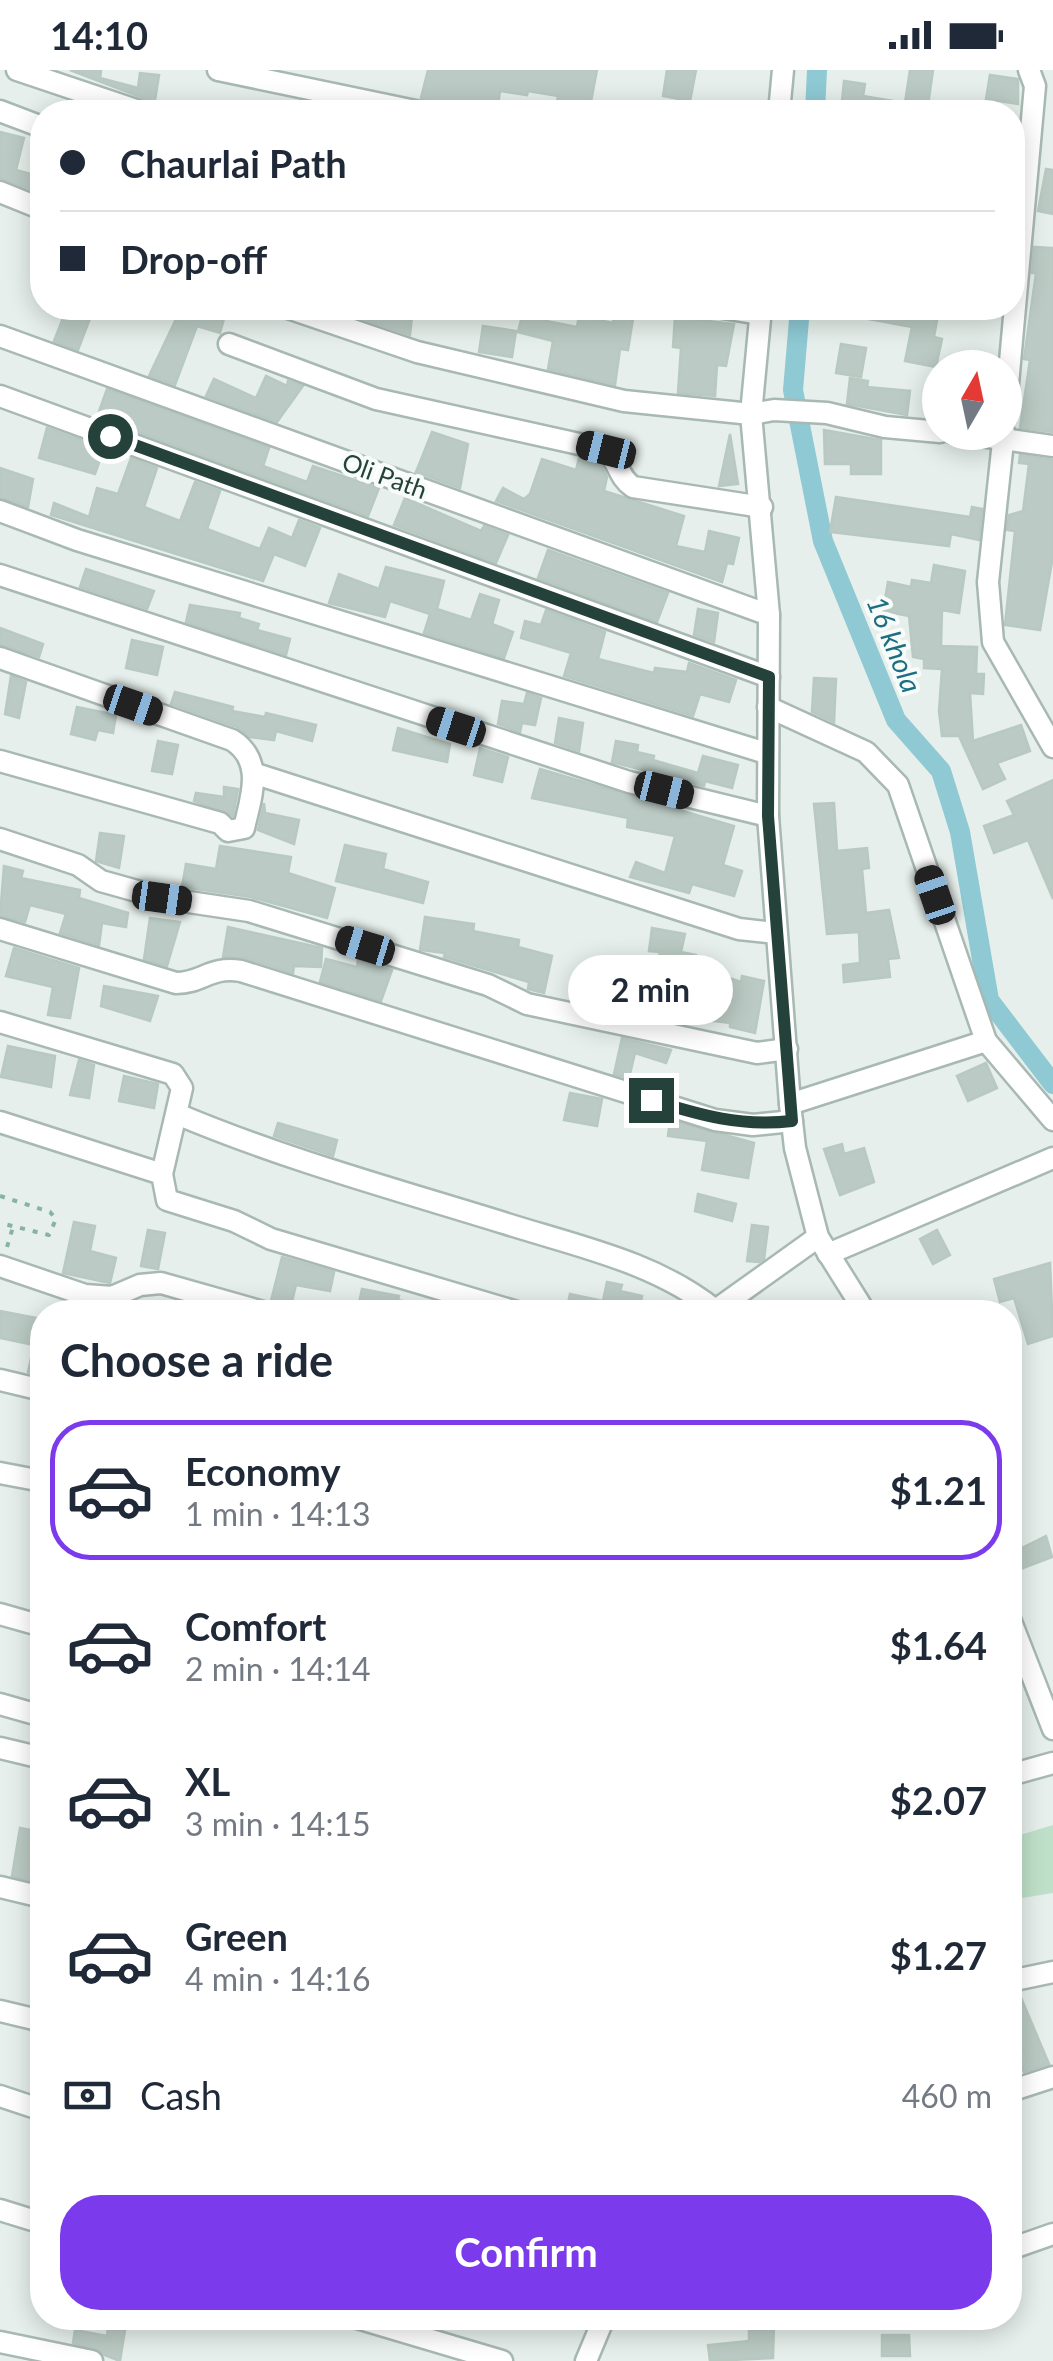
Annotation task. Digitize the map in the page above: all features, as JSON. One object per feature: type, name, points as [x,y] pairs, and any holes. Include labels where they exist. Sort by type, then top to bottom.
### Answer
[{"type":"street","points":[[16,70],[106,100]]},
{"type":"street","points":[[218,70],[362,100]]},
{"type":"street","points":[[781,100],[783,70]]},
{"type":"street","points":[[1025,154],[1035,86],[1029,70]]},
{"type":"street","points":[[0,112],[30,123]]},
{"type":"street","points":[[0,192],[30,203]]},
{"type":"street","points":[[323,320],[416,352],[624,401],[751,414],[774,410],[826,413],[885,427],[922,430]]},
{"type":"street","points":[[760,320],[751,414],[769,615],[768,816],[791,1112],[823,1245],[857,1300]]},
{"type":"street","points":[[1009,350],[1011,320]]},
{"type":"street","name":"Oli Path","points":[[0,336],[769,615]]},
{"type":"street","points":[[229,344],[376,399],[606,450],[615,458],[622,480],[633,487],[762,507]]},
{"type":"street","points":[[0,396],[769,677]]},
{"type":"street","points":[[1022,435],[1053,446]]},
{"type":"street","points":[[1002,450],[988,582],[993,642],[1053,747]]},
{"type":"street","points":[[0,512],[77,540],[766,753]]},
{"type":"street","points":[[0,575],[629,782],[768,816]]},
{"type":"street","points":[[0,658],[232,740],[244,750],[256,774],[244,828],[228,831],[220,823],[0,761]]},
{"type":"street","points":[[768,707],[866,752],[898,785],[986,1041],[1053,1120]]},
{"type":"street","points":[[256,774],[739,929],[776,933]]},
{"type":"street","points":[[0,839],[78,865],[102,881],[162,898],[249,911],[488,984],[527,1004],[757,1053],[787,1050]]},
{"type":"street","points":[[0,929],[176,983],[193,983],[219,968],[240,971],[715,1120],[753,1126],[986,1041]]},
{"type":"street","points":[[0,1022],[173,1074],[182,1088],[162,1174],[166,1200],[234,1221],[272,1239],[477,1300]]},
{"type":"street","points":[[177,1114],[272,1154],[574,1245],[682,1283],[701,1300]]},
{"type":"street","points":[[0,1122],[162,1174]]},
{"type":"street","points":[[732,1300],[823,1245],[1053,1158]]},
{"type":"street","points":[[3,1258],[86,1295],[112,1297],[140,1284],[161,1283],[221,1300]]},
{"type":"street","points":[[0,1380],[30,1387]]},
{"type":"street","points":[[0,1473],[30,1479]]},
{"type":"street","points":[[0,1614],[30,1623]]},
{"type":"street","points":[[1022,1671],[1053,1729]]},
{"type":"street","points":[[0,1704],[30,1713]]},
{"type":"street","points":[[0,1748],[30,1755]]},
{"type":"street","points":[[1022,1772],[1053,1763]]},
{"type":"street","points":[[0,1887],[30,1894]]},
{"type":"street","points":[[1022,1978],[1053,1972]]},
{"type":"street","points":[[0,2011],[30,2018]]},
{"type":"street","points":[[1022,2087],[1053,2077]]},
{"type":"street","points":[[0,2096],[30,2106]]},
{"type":"street","points":[[0,2210],[30,2219]]},
{"type":"street","points":[[1022,2245],[1053,2234]]},
{"type":"street","points":[[397,2330],[502,2361]]},
{"type":"street","points":[[586,2361],[599,2330]]},
{"type":"street","points":[[0,2342],[92,2361]]},
{"type":"path","points":[[0,1196],[50,1212],[56,1220],[49,1235],[0,1223]]},
{"type":"path","points":[[3,1258],[12,1227]]},
{"type":"green space","points":[[1053,1825],[1053,1893],[1022,1898],[1022,1834]]},
{"type":"building","points":[[70,70],[101,70],[100,78],[138,88],[140,73],[159,75],[155,100]]},
{"type":"building","points":[[428,70],[597,70],[591,100],[557,100],[558,96],[528,91],[527,95],[500,91],[499,100],[421,98]]},
{"type":"building","points":[[667,70],[696,70],[690,100],[663,96]]},
{"type":"building","points":[[910,70],[933,70],[929,100],[905,100]]},
{"type":"building","points":[[990,75],[1018,79],[1018,100],[986,99]]},
{"type":"building","points":[[844,81],[865,84],[863,96],[887,100],[842,100]]},
{"type":"building","points":[[0,132],[24,138],[16,170],[30,174],[30,189],[0,178]]},
{"type":"building","points":[[1046,169],[1053,170],[1053,214],[1038,211]]},
{"type":"building","points":[[1034,247],[1053,248],[1053,432],[1022,428],[1030,360],[1024,359],[1036,273],[1032,273]]},
{"type":"building","points":[[62,320],[89,320],[78,350],[54,341]]},
{"type":"building","points":[[176,320],[224,320],[220,333],[197,326],[175,385],[149,376]]},
{"type":"building","points":[[365,320],[412,320],[410,335]]},
{"type":"building","points":[[521,320],[546,320],[577,327],[578,320],[633,320],[628,350],[620,349],[615,385],[548,369],[553,341],[518,332]]},
{"type":"building","points":[[675,320],[734,324],[726,366],[717,365],[715,396],[678,393],[681,348],[673,347]]},
{"type":"building","points":[[874,320],[937,320],[934,337],[942,339],[940,350],[922,350],[922,364],[905,361],[912,327]]},
{"type":"building","points":[[483,326],[516,331],[512,357],[479,352]]},
{"type":"building","points":[[841,344],[866,348],[861,377],[836,373]]},
{"type":"building","points":[[266,376],[287,386],[288,381],[303,386],[277,422],[206,396],[214,379],[256,398]]},
{"type":"building","points":[[850,378],[868,381],[867,387],[910,391],[907,415],[847,404]]},
{"type":"building","points":[[107,389],[269,448],[263,466],[307,482],[313,466],[379,488],[368,516],[97,417]]},
{"type":"building","points":[[47,428],[104,448],[95,474],[39,458]]},
{"type":"building","points":[[824,430],[881,440],[881,474],[851,474],[851,464],[825,464]]},
{"type":"building","points":[[432,432],[468,444],[460,488],[416,472]]},
{"type":"building","points":[[730,434],[738,484],[719,486]]},
{"type":"building","points":[[1020,455],[1053,460],[1053,556],[1040,630],[1005,625],[1015,531],[1007,530],[1009,515],[1023,511],[1029,464],[1019,463]]},
{"type":"building","points":[[131,458],[157,468],[144,507],[180,521],[195,482],[220,491],[207,529],[260,549],[269,528],[292,538],[299,520],[320,528],[305,566],[274,554],[263,581],[51,515],[54,503],[89,517],[97,488],[118,494]]},
{"type":"building","points":[[579,458],[600,463],[607,477],[604,491],[684,516],[676,546],[705,552],[709,531],[739,538],[733,564],[727,563],[722,582],[496,501],[503,488],[524,499],[530,494],[542,459],[576,470]]},
{"type":"building","points":[[0,468],[33,479],[28,507],[0,498]]},
{"type":"building","points":[[836,497],[970,517],[972,507],[982,509],[979,540],[951,534],[949,546],[830,532]]},
{"type":"building","points":[[405,498],[481,531],[484,526],[508,535],[496,563],[394,525]]},
{"type":"building","points":[[548,550],[668,593],[657,622],[538,578]]},
{"type":"building","points":[[934,565],[965,571],[959,613],[942,610],[941,646],[977,647],[976,674],[984,674],[983,694],[970,693],[973,741],[1021,725],[1030,751],[997,763],[1005,779],[983,789],[959,736],[942,736],[942,669],[924,668],[924,659],[913,657],[909,616],[883,611],[888,582],[911,587],[912,580],[931,583]]},
{"type":"building","points":[[386,567],[444,581],[437,609],[471,620],[480,594],[499,600],[492,624],[513,632],[504,658],[424,633],[430,614],[390,601],[385,617],[329,603],[339,574],[379,589]]},
{"type":"building","points":[[86,569],[154,591],[147,609],[80,587]]},
{"type":"building","points":[[190,605],[240,613],[239,618],[259,624],[257,630],[290,639],[286,655],[186,622]]},
{"type":"building","points":[[698,609],[718,613],[714,642],[694,635]]},
{"type":"building","points":[[546,610],[605,632],[598,659],[654,673],[655,668],[687,672],[689,663],[736,680],[729,702],[700,694],[693,716],[564,676],[571,653],[521,638],[525,621],[541,625]]},
{"type":"building","points":[[0,628],[43,644],[39,657],[0,645]]},
{"type":"building","points":[[132,640],[163,647],[157,675],[126,668]]},
{"type":"building","points":[[11,676],[26,682],[19,718],[5,714]]},
{"type":"building","points":[[814,678],[836,679],[834,722],[812,712]]},
{"type":"building","points":[[175,692],[233,707],[232,711],[265,717],[266,713],[316,725],[312,741],[276,731],[274,740],[249,737],[237,727],[171,704]]},
{"type":"building","points":[[527,693],[541,698],[535,725],[522,723],[520,732],[498,724],[502,701],[524,704]]},
{"type":"building","points":[[77,707],[116,715],[113,733],[98,730],[95,740],[71,734]]},
{"type":"building","points":[[559,718],[583,723],[579,751],[555,743]]},
{"type":"building","points":[[398,728],[450,744],[447,762],[393,750]]},
{"type":"building","points":[[158,741],[178,745],[172,774],[152,771]]},
{"type":"building","points":[[616,741],[638,745],[637,752],[654,756],[653,760],[698,773],[703,756],[738,765],[732,788],[705,781],[704,786],[612,762]]},
{"type":"building","points":[[480,748],[508,757],[502,782],[474,775]]},
{"type":"building","points":[[540,769],[734,826],[723,865],[742,871],[734,896],[692,884],[689,893],[630,877],[636,862],[665,873],[675,836],[627,827],[628,818],[532,798]]},
{"type":"building","points":[[1053,780],[1053,899],[1028,840],[994,853],[984,826],[1014,815],[1007,801]]},
{"type":"building","points":[[224,787],[238,789],[233,816],[194,801],[196,793],[224,797]]},
{"type":"building","points":[[264,803],[265,813],[299,820],[294,844],[258,830]]},
{"type":"building","points":[[834,803],[837,851],[867,848],[869,868],[862,869],[866,913],[889,910],[899,958],[888,959],[890,977],[844,982],[843,965],[860,963],[859,932],[827,934],[814,804]]},
{"type":"building","points":[[100,833],[124,836],[119,868],[96,861]]},
{"type":"building","points":[[345,845],[386,854],[383,869],[428,882],[423,903],[336,881]]},
{"type":"building","points":[[220,846],[291,857],[288,873],[335,888],[327,918],[251,897],[182,887],[186,864],[216,869]]},
{"type":"building","points":[[4,866],[23,871],[21,878],[80,890],[79,898],[128,913],[126,927],[102,923],[99,945],[60,933],[66,914],[30,905],[25,922],[0,916]]},
{"type":"building","points":[[425,917],[474,924],[473,931],[519,940],[518,947],[552,956],[544,993],[528,989],[529,982],[444,957],[445,953],[420,950]]},
{"type":"building","points":[[150,918],[180,922],[167,966],[144,959]]},
{"type":"building","points":[[228,927],[322,948],[321,967],[294,966],[293,973],[245,958],[223,957]]},
{"type":"building","points":[[652,928],[685,934],[681,952],[696,955],[694,966],[741,982],[742,976],[764,981],[755,1033],[730,1027],[730,1023],[683,1017],[682,1021],[653,1011],[652,1017],[626,1011],[633,982],[654,986],[660,952],[649,951]]},
{"type":"building","points":[[14,948],[79,968],[70,1018],[48,1015],[53,987],[6,976]]},
{"type":"building","points":[[326,959],[357,967],[358,959],[392,970],[381,1001],[320,982]]},
{"type":"building","points":[[104,986],[158,996],[150,1021],[101,1006]]},
{"type":"building","points":[[622,1038],[671,1050],[666,1063],[635,1053],[629,1078],[614,1074]]},
{"type":"building","points":[[8,1046],[55,1056],[51,1087],[1,1077]]},
{"type":"building","points":[[79,1060],[94,1065],[89,1098],[70,1095]]},
{"type":"building","points":[[986,1063],[997,1088],[968,1101],[957,1076]]},
{"type":"building","points":[[124,1076],[158,1084],[154,1108],[119,1101]]},
{"type":"building","points":[[570,1093],[602,1099],[597,1126],[564,1120]]},
{"type":"building","points":[[670,1120],[754,1143],[748,1178],[702,1170],[707,1141],[668,1136]]},
{"type":"building","points":[[278,1123],[337,1140],[333,1156],[274,1136]]},
{"type":"building","points":[[842,1144],[844,1154],[864,1148],[874,1182],[840,1195],[824,1149]]},
{"type":"building","points":[[698,1194],[736,1204],[732,1221],[695,1211]]},
{"type":"building","points":[[74,1222],[95,1226],[90,1251],[116,1258],[110,1283],[63,1273]]},
{"type":"building","points":[[752,1225],[768,1227],[764,1259],[759,1262],[747,1261]]},
{"type":"building","points":[[148,1230],[165,1233],[158,1269],[141,1266]]},
{"type":"building","points":[[937,1230],[950,1255],[933,1264],[920,1239]]},
{"type":"building","points":[[282,1257],[334,1272],[330,1291],[296,1285],[292,1300],[271,1300]]},
{"type":"building","points":[[1050,1263],[1053,1336],[1028,1344],[1022,1324],[1022,1300],[999,1300],[994,1279]]},
{"type":"building","points":[[607,1282],[622,1285],[620,1291],[642,1296],[641,1300],[603,1300]]},
{"type":"building","points":[[362,1289],[399,1296],[398,1300],[360,1300]]},
{"type":"building","points":[[570,1294],[598,1300],[569,1300]]},
{"type":"building","points":[[0,1311],[30,1317],[30,1344],[0,1338]]},
{"type":"building","points":[[1046,1536],[1052,1557],[1022,1568],[1022,1548]]},
{"type":"building","points":[[20,1828],[30,1830],[30,1880],[12,1876]]},
{"type":"building","points":[[1022,2000],[1049,2064],[1024,2072]]},
{"type":"building","points":[[75,2330],[107,2336],[108,2330],[125,2330],[120,2361],[73,2343]]},
{"type":"building","points":[[749,2330],[774,2330],[773,2358],[710,2361],[708,2345],[749,2341]]},
{"type":"building","points":[[882,2335],[909,2335],[910,2356],[882,2356]]},
{"type":"waterway","name":"16 khola","points":[[816,100],[817,70]]},
{"type":"waterway","name":"16 khola","points":[[799,320],[793,390],[823,541],[896,720],[941,771],[960,832],[989,1000],[1053,1084]]},
{"type":"route","points":[[110,436],[769,677],[768,816],[792,1121],[753,1126],[715,1120],[651,1100]]}]
